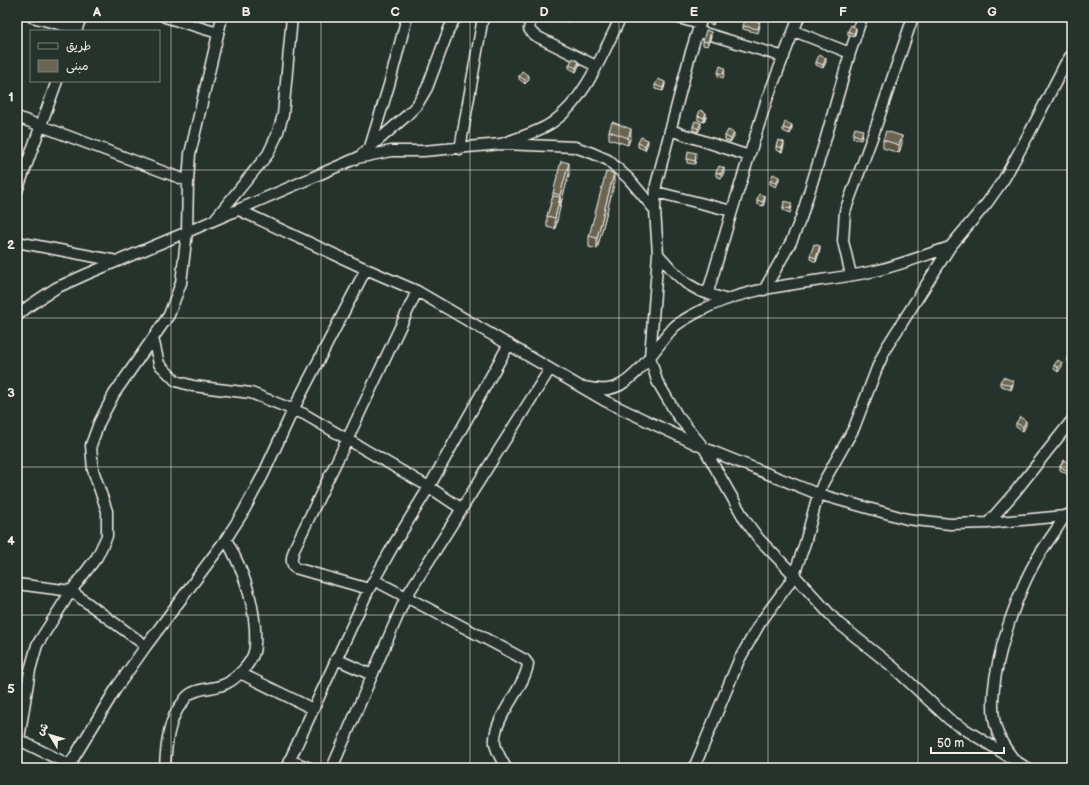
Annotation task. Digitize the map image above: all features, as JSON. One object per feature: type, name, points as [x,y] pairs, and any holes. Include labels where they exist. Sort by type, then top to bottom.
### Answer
[{"type":"street","points":[[32,17],[76,30],[81,17]]},
{"type":"street","points":[[165,17],[218,33]]},
{"type":"street","points":[[222,17],[190,154],[187,232],[181,283],[169,315],[114,394],[99,423],[92,446],[93,470],[106,511],[107,536],[97,556],[71,591],[37,646],[30,670],[18,739],[73,766],[117,687],[226,539],[242,514],[263,475],[293,410],[366,270]]},
{"type":"street","points":[[214,220],[268,154],[277,135],[283,115],[292,17]]},
{"type":"street","points":[[370,147],[389,86],[407,17]]},
{"type":"street","points":[[357,158],[417,105],[427,88],[449,29],[454,20],[458,17]]},
{"type":"street","points":[[460,149],[483,17]]},
{"type":"street","points":[[531,17],[529,29],[534,35],[596,66]]},
{"type":"street","points":[[501,144],[552,123],[566,112],[578,98],[621,17]]},
{"type":"street","points":[[675,17],[700,24],[784,57]]},
{"type":"street","points":[[708,292],[766,102],[799,17]]},
{"type":"street","points":[[764,290],[791,242],[801,218],[862,17]]},
{"type":"street","points":[[851,275],[843,241],[845,211],[873,135],[913,17]]},
{"type":"street","points":[[700,24],[690,55],[656,185],[655,210],[658,254],[650,357],[657,381],[677,414],[704,448],[745,520],[759,540],[794,575],[837,622],[893,667],[950,720],[1027,768]]},
{"type":"street","points":[[794,31],[850,53]]},
{"type":"street","points":[[694,768],[739,660],[760,623],[794,575],[805,543],[818,494],[830,468],[854,428],[874,374],[886,348],[950,247],[987,203],[1004,178],[1030,132],[1065,64],[1072,54]]},
{"type":"street","points":[[17,191],[57,82]]},
{"type":"street","points":[[17,117],[40,127],[188,181]]},
{"type":"street","points":[[670,130],[749,156]]},
{"type":"street","points":[[17,316],[56,288],[117,261],[239,210],[357,158],[391,151],[460,149],[501,144],[575,147],[608,160],[629,179],[655,210]]},
{"type":"street","points":[[656,192],[732,211]]},
{"type":"street","points":[[239,210],[366,270],[417,291],[605,401],[704,448],[818,494],[907,519],[950,524],[988,523],[1069,515]]},
{"type":"street","points":[[17,242],[117,261]]},
{"type":"street","points":[[578,386],[607,390],[617,387],[645,364],[676,325],[724,299],[764,290],[875,270],[950,247]]},
{"type":"street","points":[[658,254],[674,273],[686,282],[700,291],[708,292],[724,299]]},
{"type":"street","points":[[417,291],[295,546],[291,560],[295,568],[371,585],[406,597],[525,660],[528,664],[528,669],[523,681],[496,729],[495,743],[506,768]]},
{"type":"street","points":[[153,338],[159,364],[176,381],[192,386],[251,393],[304,414],[348,438],[429,487],[462,509]]},
{"type":"street","points":[[310,768],[287,764],[371,585],[429,487],[509,344]]},
{"type":"street","points":[[332,768],[406,597],[550,369]]},
{"type":"street","points":[[988,523],[1015,492],[1072,420]]},
{"type":"street","points":[[1017,763],[1005,748],[996,730],[993,704],[998,664],[1008,626],[1035,561],[1069,515]]},
{"type":"street","points":[[165,768],[170,724],[182,702],[193,692],[228,683],[240,673],[254,652],[256,636],[254,613],[248,587],[226,539]]},
{"type":"street","points":[[17,584],[71,591],[146,646]]},
{"type":"street","points":[[336,659],[372,675]]},
{"type":"street","points":[[240,673],[313,709]]},
{"type":"building","points":[[709,17],[714,17],[713,21],[708,19]]},
{"type":"building","points":[[745,19],[760,22],[758,29],[743,26]]},
{"type":"building","points":[[851,25],[856,28],[854,34],[848,31]]},
{"type":"building","points":[[706,30],[711,32],[708,42],[703,41]]},
{"type":"building","points":[[819,55],[826,58],[823,65],[816,62]]},
{"type":"building","points":[[573,58],[579,62],[576,68],[569,65]]},
{"type":"building","points":[[720,66],[725,68],[723,74],[718,73]]},
{"type":"building","points":[[522,71],[529,76],[525,80],[519,76]]},
{"type":"building","points":[[658,79],[665,82],[663,88],[655,85]]},
{"type":"building","points":[[700,110],[706,113],[704,118],[698,116]]},
{"type":"building","points":[[695,121],[701,123],[698,129],[693,126]]},
{"type":"building","points":[[612,122],[631,129],[628,138],[609,131]]},
{"type":"building","points":[[785,122],[792,125],[790,130],[783,128]]},
{"type":"building","points":[[855,128],[863,130],[861,137],[853,134]]},
{"type":"building","points":[[728,130],[734,133],[731,139],[725,136]]},
{"type":"building","points":[[886,131],[902,136],[899,145],[883,140]]},
{"type":"building","points":[[641,137],[648,140],[645,146],[638,143]]},
{"type":"building","points":[[778,140],[784,142],[782,148],[776,146]]},
{"type":"building","points":[[688,151],[696,153],[695,161],[687,159]]},
{"type":"building","points":[[561,161],[569,163],[560,195],[553,193]]},
{"type":"building","points":[[719,166],[724,168],[721,174],[716,172]]},
{"type":"building","points":[[606,172],[614,173],[597,238],[589,236]]},
{"type":"building","points":[[773,174],[779,177],[776,183],[770,181]]},
{"type":"building","points":[[759,194],[765,196],[763,202],[757,200]]},
{"type":"building","points":[[553,196],[560,197],[555,218],[547,216]]},
{"type":"building","points":[[784,201],[792,203],[790,209],[783,207]]},
{"type":"building","points":[[814,244],[820,246],[816,258],[810,256]]},
{"type":"building","points":[[1072,353],[1072,361],[1068,358]]},
{"type":"building","points":[[1058,360],[1062,363],[1058,368],[1054,365]]},
{"type":"building","points":[[1003,377],[1013,381],[1011,386],[1000,382]]},
{"type":"building","points":[[1020,417],[1026,421],[1023,427],[1016,423]]},
{"type":"building","points":[[1064,460],[1072,465],[1072,470],[1070,473],[1060,466]]}]
